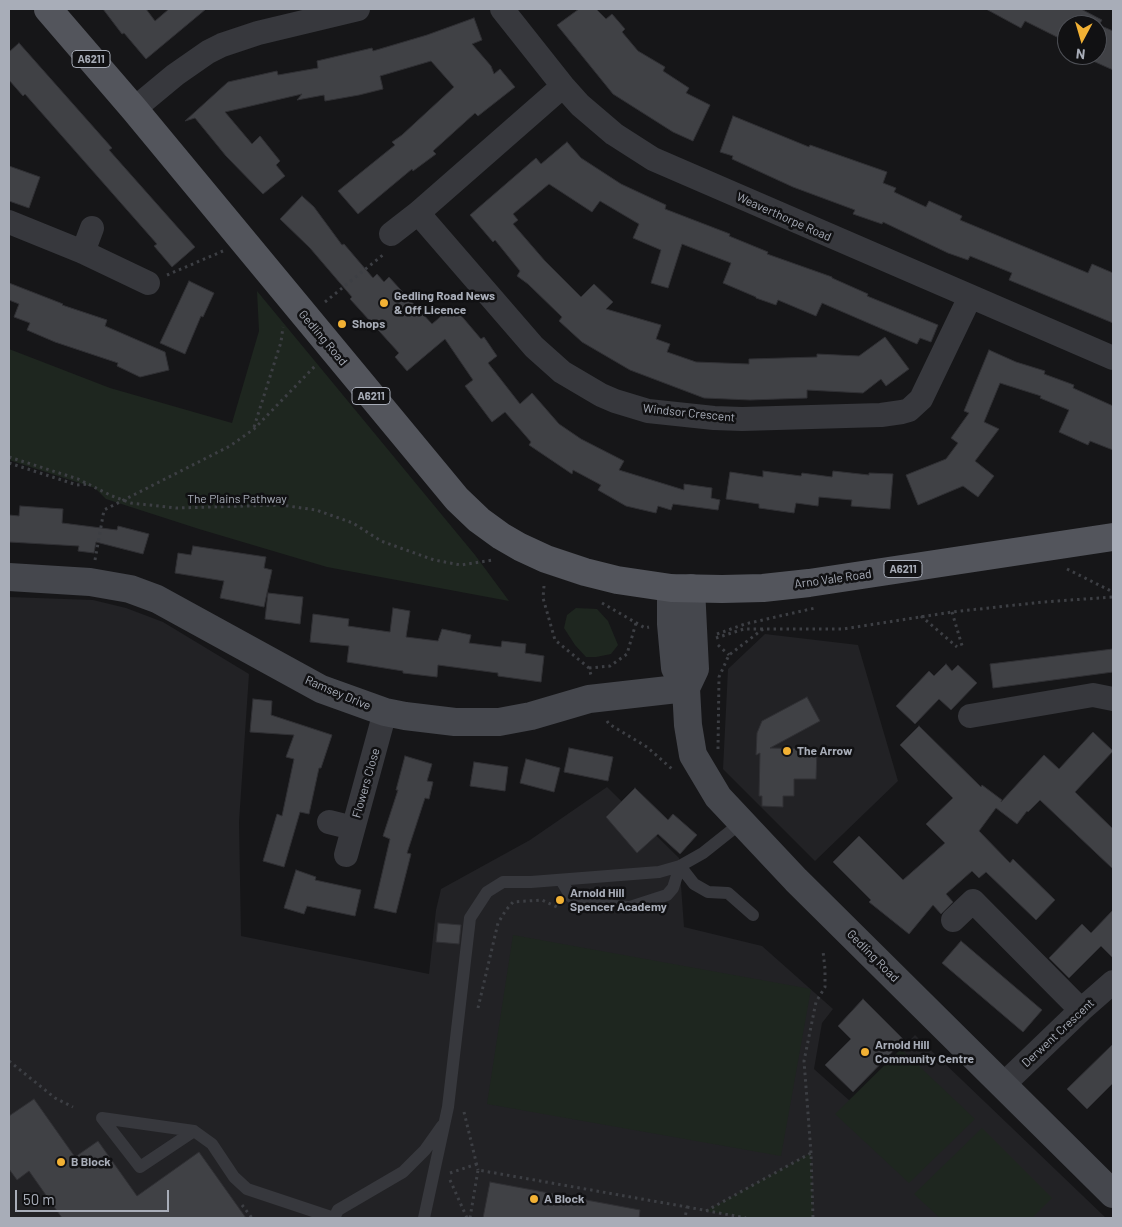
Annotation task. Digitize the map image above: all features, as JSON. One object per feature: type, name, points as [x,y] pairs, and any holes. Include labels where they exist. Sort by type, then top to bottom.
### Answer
[{"type":"main road","name":"Gedling Road","points":[[48,9],[245,242],[457,499],[492,530],[532,553],[585,572],[617,580],[681,588]]},
{"type":"main road","name":"Arno Vale Road","points":[[681,588],[763,588],[809,584],[1113,537]]},
{"type":"street","points":[[134,110],[175,75],[208,52],[277,18],[358,9]]},
{"type":"street","name":"Weaverthorpe Road","points":[[502,9],[580,105],[614,134],[654,159],[1113,358]]},
{"type":"street","points":[[392,234],[563,86]]},
{"type":"street","name":"Windsor Crescent","points":[[418,213],[534,347],[550,362],[576,381],[601,395],[648,411],[688,416],[742,419],[881,415],[909,410],[921,399],[970,297]]},
{"type":"street","points":[[9,222],[83,252],[148,283]]},
{"type":"street","points":[[83,252],[92,228]]},
{"type":"street","name":"Ramsey Drive","points":[[9,577],[90,582],[130,589],[157,600],[321,689],[385,712],[455,722],[499,722],[531,716],[590,699],[686,688]]},
{"type":"street","name":"Gedling Road","points":[[681,588],[671,624],[675,668],[686,688],[688,726],[693,755],[718,797],[796,880],[1113,1194]]},
{"type":"street","name":"Gedling Road","points":[[681,588],[694,669],[686,688]]},
{"type":"street","points":[[970,716],[1093,695],[1113,699]]},
{"type":"street","name":"Flowers Close","points":[[346,855],[385,712]]},
{"type":"street","points":[[329,822],[353,828]]},
{"type":"street","points":[[953,920],[973,901],[1081,1010]]},
{"type":"street","name":"Derwent Crescent","points":[[1004,1084],[1113,982]]},
{"type":"lane","points":[[424,1218],[448,1107],[470,918],[487,892],[503,882],[560,880],[659,872],[680,866],[703,853],[742,822]]},
{"type":"lane","points":[[560,880],[571,897],[582,904],[630,907],[667,895],[673,888],[680,866]]},
{"type":"lane","points":[[680,866],[694,884],[708,892],[728,893],[753,915]]},
{"type":"lane","points":[[194,1131],[140,1167],[102,1118],[194,1131],[212,1144],[234,1177],[247,1190],[334,1218],[338,1210],[403,1172],[425,1150],[445,1122]]},
{"type":"path","points":[[306,318],[399,242],[392,234]]},
{"type":"path","points":[[148,283],[245,242]]},
{"type":"path","points":[[254,429],[281,342],[287,294]]},
{"type":"path","points":[[90,582],[104,510],[133,497],[230,446],[254,429],[333,348]]},
{"type":"path","name":"The Plains Pathway","points":[[9,457],[78,479],[131,503],[176,508],[281,505],[316,510],[352,523],[381,541],[434,560],[461,565],[499,559]]},
{"type":"path","name":"The Plains Pathway","points":[[9,463],[76,485],[89,484]]},
{"type":"path","points":[[1068,569],[1113,592]]},
{"type":"path","points":[[544,586],[553,588]]},
{"type":"path","points":[[728,655],[713,639],[744,629],[842,629],[952,612],[1113,596]]},
{"type":"path","points":[[597,602],[606,604],[645,628],[671,624]]},
{"type":"path","points":[[952,612],[963,649]]},
{"type":"path","points":[[920,616],[957,647]]},
{"type":"path","points":[[589,668],[610,666],[626,654],[636,623]]},
{"type":"path","points":[[718,751],[719,677],[728,655],[764,628]]},
{"type":"path","points":[[476,1014],[492,948]]},
{"type":"path","points":[[813,1218],[811,1153],[804,1061],[816,1002],[824,987],[825,968],[823,951]]},
{"type":"path","points":[[9,1061],[56,1098],[73,1108]]},
{"type":"path","points":[[464,1111],[478,1170],[469,1218]]},
{"type":"path","points":[[706,1211],[811,1153]]},
{"type":"path","points":[[469,1218],[447,1174],[477,1164]]},
{"type":"path","points":[[478,1170],[746,1218]]},
{"type":"path","points":[[685,1218],[687,1208]]},
{"type":"shaded area","points":[[257,291],[475,555],[509,601],[327,567],[106,499],[95,488],[9,460],[9,349],[110,388],[232,423],[259,331]]},
{"type":"shaded area","name":"Arnold Hill Spencer Academy","points":[[9,597],[93,600],[126,608],[163,622],[249,674],[239,822],[241,936],[429,974],[436,910],[441,889],[530,840],[607,787],[679,858],[684,927],[762,946],[833,1009],[822,1023],[814,1069],[850,1101],[915,1035],[1106,1218],[9,1218]]},
{"type":"shaded area","points":[[576,608],[597,609],[608,621],[618,645],[611,654],[586,657],[575,645],[564,628],[567,615]]},
{"type":"shaded area","points":[[765,634],[858,645],[898,781],[815,861],[723,769],[728,669]]},
{"type":"shaded area","points":[[513,935],[811,989],[781,1156],[487,1104]]},
{"type":"shaded area","points":[[901,1049],[975,1119],[909,1183],[835,1114]]},
{"type":"shaded area","points":[[982,1128],[1052,1198],[1032,1218],[940,1218],[914,1194]]},
{"type":"shaded area","points":[[811,1153],[813,1218],[746,1218],[706,1211]]},
{"type":"building","points":[[103,9],[146,9],[155,21],[169,9],[206,9],[146,59],[124,33],[122,34]]},
{"type":"building","points":[[579,9],[596,9],[606,19],[612,14],[625,29],[622,32],[638,51],[665,67],[663,71],[689,88],[686,93],[710,105],[693,141],[673,132],[613,94],[557,25]]},
{"type":"building","points":[[986,9],[1081,9],[1092,15],[1057,15],[1057,37],[1025,21],[1021,28]]},
{"type":"building","points":[[474,18],[482,40],[472,44],[491,66],[494,74],[500,69],[515,87],[478,116],[475,113],[433,151],[436,154],[413,171],[412,169],[358,214],[338,191],[395,145],[392,142],[454,87],[431,61],[380,76],[383,89],[359,95],[325,101],[324,95],[297,100],[302,94],[225,112],[252,144],[260,136],[280,161],[276,165],[285,176],[263,194],[226,156],[195,118],[185,121],[228,82],[277,71],[278,75],[318,68],[317,61],[372,48],[373,51],[427,35]]},
{"type":"building","points":[[1107,28],[1113,31],[1113,70],[1102,65],[1107,65]]},
{"type":"building","points":[[19,43],[112,148],[109,150],[195,247],[172,267],[154,246],[157,244],[25,94],[23,96],[9,80],[9,52]]},
{"type":"building","points":[[733,116],[809,147],[810,145],[887,172],[883,183],[896,188],[894,192],[926,207],[929,201],[962,216],[960,220],[1088,273],[1092,264],[1113,273],[1113,323],[1009,280],[1012,273],[970,256],[968,260],[948,253],[883,222],[882,224],[853,214],[855,210],[793,187],[732,159],[733,156],[720,152]]},
{"type":"building","points":[[567,142],[581,158],[621,184],[666,205],[665,209],[730,234],[729,236],[768,252],[767,254],[832,277],[868,294],[867,296],[938,325],[931,342],[920,338],[917,344],[822,303],[816,316],[778,300],[776,305],[756,298],[723,283],[731,263],[682,244],[668,288],[651,283],[661,250],[633,238],[639,224],[600,201],[592,212],[549,184],[513,214],[518,220],[513,224],[545,261],[581,297],[594,284],[613,302],[606,309],[661,325],[656,339],[670,344],[667,352],[696,362],[749,364],[749,359],[817,357],[817,354],[859,356],[885,337],[909,369],[886,386],[881,379],[863,393],[807,390],[807,398],[750,400],[704,398],[630,370],[582,342],[559,321],[562,317],[517,276],[520,271],[495,240],[493,242],[470,215],[536,158],[541,164]]},
{"type":"building","points":[[9,166],[40,177],[29,208],[9,201]]},
{"type":"building","points":[[302,196],[314,207],[342,245],[344,244],[373,278],[377,274],[384,282],[389,277],[432,324],[453,306],[481,339],[484,337],[497,356],[488,363],[520,404],[532,393],[559,424],[581,439],[624,461],[619,470],[684,490],[684,484],[712,488],[711,498],[720,500],[718,510],[673,504],[671,510],[658,506],[656,513],[626,506],[598,490],[601,485],[573,470],[572,474],[529,445],[531,442],[505,412],[492,422],[465,386],[473,380],[445,339],[407,371],[395,357],[399,353],[350,299],[352,297],[310,248],[280,219]]},
{"type":"building","points":[[189,281],[214,293],[203,317],[201,316],[185,354],[160,343]]},
{"type":"building","points":[[9,283],[62,305],[107,320],[105,326],[165,352],[169,370],[140,377],[117,366],[118,363],[55,342],[27,330],[30,323],[14,317],[19,304],[9,300]]},
{"type":"building","points":[[989,350],[1016,362],[1045,371],[1044,374],[1074,385],[1073,388],[1113,406],[1113,450],[1090,441],[1088,445],[1059,432],[1069,410],[1040,398],[1041,396],[1000,383],[984,422],[999,429],[975,461],[994,476],[978,497],[963,486],[918,505],[906,475],[946,459],[958,443],[951,438],[969,413],[964,411]]},
{"type":"building","points":[[763,471],[801,476],[802,473],[832,477],[833,471],[869,475],[869,473],[893,474],[890,509],[851,506],[852,500],[819,497],[818,506],[796,503],[794,513],[759,508],[759,504],[726,499],[730,472],[763,477]]},
{"type":"building","points":[[20,506],[63,509],[62,523],[117,530],[118,526],[149,534],[143,554],[96,542],[94,553],[78,551],[79,546],[9,542],[9,515],[19,516]]},
{"type":"building","points":[[193,546],[266,557],[264,568],[272,570],[264,607],[220,598],[224,581],[175,573],[178,553],[191,555]]},
{"type":"building","points":[[268,593],[303,597],[300,624],[265,619]]},
{"type":"building","points":[[393,608],[410,611],[406,637],[438,641],[442,629],[471,635],[469,643],[501,647],[502,641],[526,644],[525,653],[544,656],[541,682],[498,676],[498,673],[438,665],[437,677],[403,673],[403,671],[347,662],[349,646],[310,642],[313,614],[349,619],[348,626],[390,632]]},
{"type":"building","points":[[1113,649],[1113,672],[993,688],[990,664]]},
{"type":"building","points":[[946,664],[952,671],[958,665],[977,683],[951,710],[939,699],[915,724],[896,706],[929,671],[934,676]]},
{"type":"building","name":"The Arrow","points":[[807,697],[820,721],[770,748],[817,749],[816,779],[794,779],[794,796],[783,796],[783,807],[762,806],[762,796],[759,796],[760,753],[756,755],[757,733],[762,721]]},
{"type":"building","points":[[253,699],[272,701],[271,715],[332,735],[321,768],[319,768],[309,814],[300,812],[284,867],[263,861],[277,814],[282,816],[294,759],[286,757],[294,735],[250,732]]},
{"type":"building","points":[[919,726],[981,787],[982,785],[1002,800],[1001,802],[1044,755],[1059,769],[1093,732],[1113,751],[1075,792],[1113,829],[1113,869],[1040,800],[1027,811],[1017,824],[996,808],[979,831],[1010,863],[1013,859],[1055,900],[1036,920],[986,872],[979,878],[972,871],[946,894],[953,902],[941,914],[933,905],[909,934],[869,902],[871,900],[833,862],[859,836],[903,880],[945,843],[926,824],[953,798],[900,745]]},
{"type":"building","points":[[569,748],[613,757],[608,781],[564,772]]},
{"type":"building","points":[[405,756],[432,764],[427,781],[433,782],[429,799],[425,798],[407,853],[411,854],[396,913],[374,908],[390,839],[383,836],[398,790],[396,790]]},
{"type":"building","points":[[526,759],[560,768],[554,792],[520,783]]},
{"type":"building","points":[[474,762],[508,767],[505,791],[470,786]]},
{"type":"building","points":[[635,788],[668,820],[673,814],[697,835],[680,854],[658,834],[637,853],[606,817]]},
{"type":"building","points":[[296,870],[316,877],[315,880],[361,890],[355,916],[307,906],[304,914],[284,908]]},
{"type":"building","points":[[1113,910],[1113,958],[1101,946],[1069,978],[1049,958],[1082,924],[1091,933]]},
{"type":"building","points":[[438,923],[461,925],[459,944],[436,942]]},
{"type":"building","points":[[961,941],[1042,1010],[1023,1032],[942,963]]},
{"type":"building","name":"Arnold Hill Community Centre","points":[[863,999],[904,1040],[853,1092],[825,1065],[851,1039],[838,1026]]},
{"type":"building","points":[[1113,1044],[1113,1083],[1087,1109],[1067,1089]]},
{"type":"building","name":"B Block","points":[[34,1099],[75,1157],[98,1141],[137,1196],[199,1152],[246,1218],[62,1218],[29,1171],[17,1180],[9,1169],[9,1116]]},
{"type":"building","name":"A Block","points":[[490,1182],[640,1210],[639,1218],[483,1218]]},
{"type":"place","name":"Gedling Road News & Off Licence","points":[[384,303]]},
{"type":"place","name":"Shops","points":[[342,324]]},
{"type":"place","name":"The Arrow","points":[[787,751]]},
{"type":"place","name":"Arnold Hill Spencer Academy","points":[[560,900]]},
{"type":"place","name":"Arnold Hill Community Centre","points":[[865,1052]]},
{"type":"place","name":"B Block","points":[[61,1162]]},
{"type":"place","name":"A Block","points":[[534,1199]]}]
